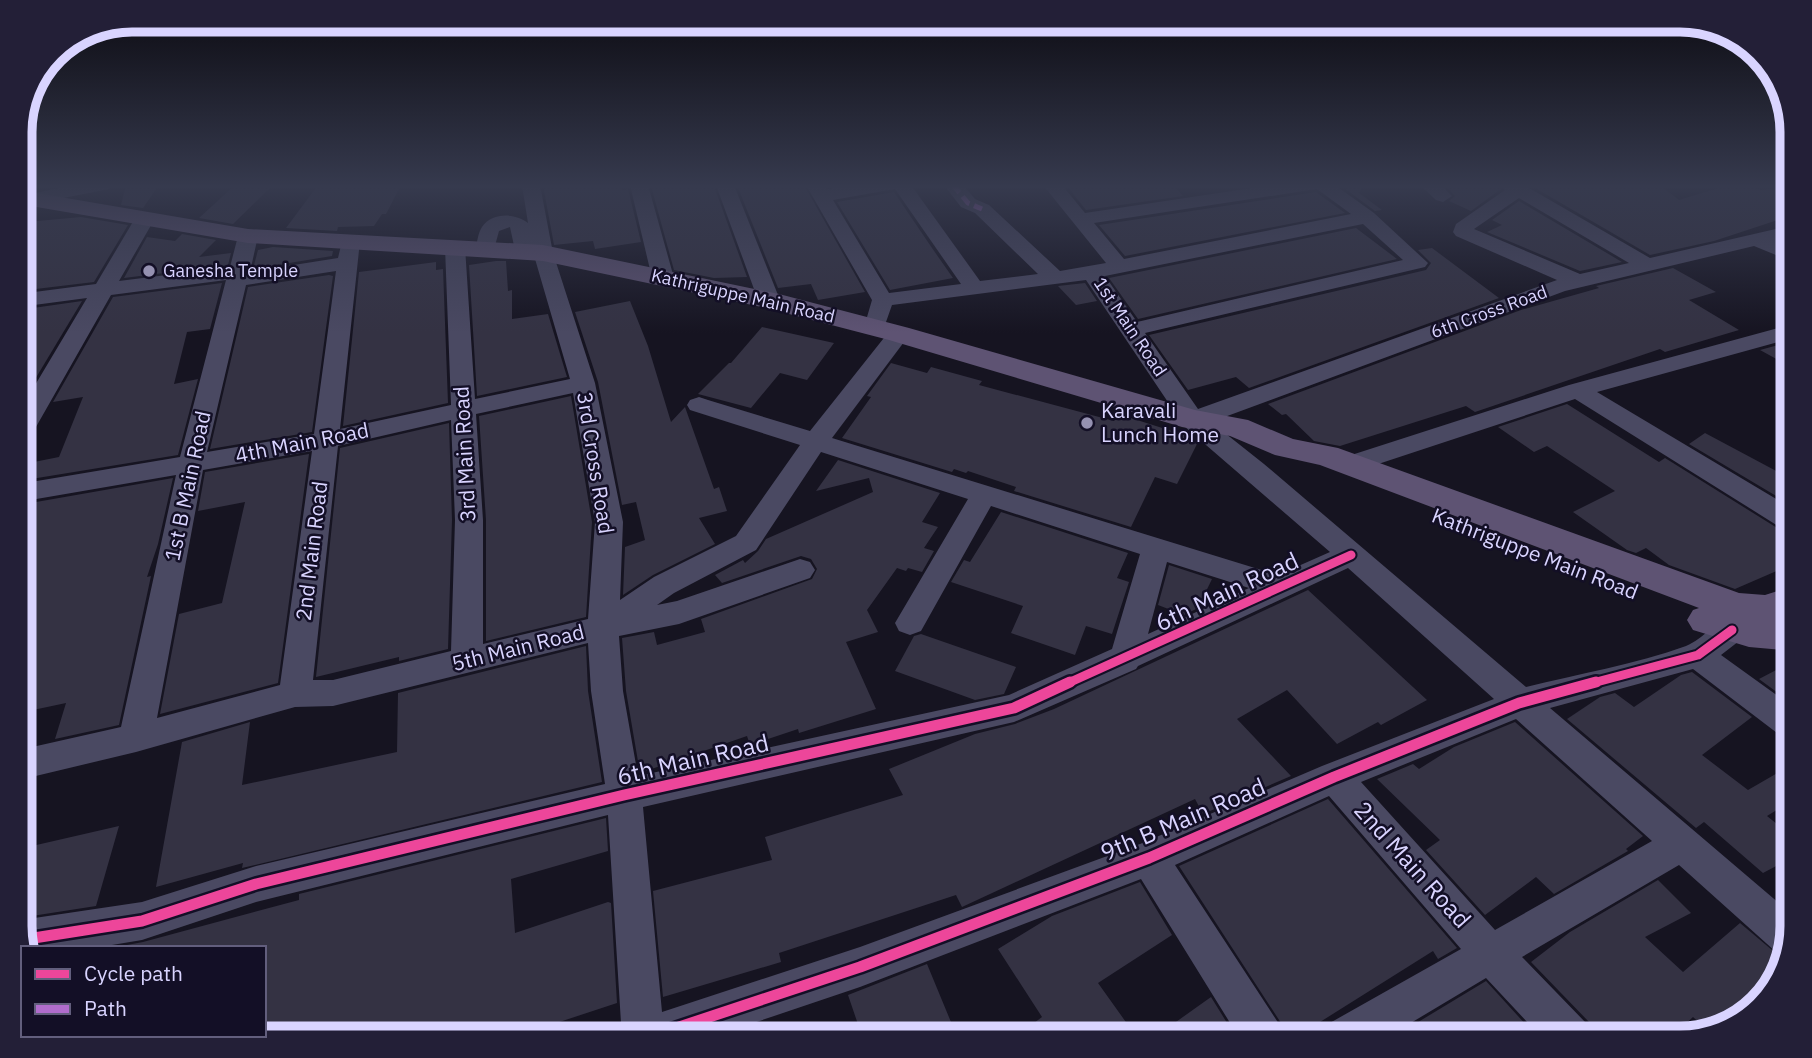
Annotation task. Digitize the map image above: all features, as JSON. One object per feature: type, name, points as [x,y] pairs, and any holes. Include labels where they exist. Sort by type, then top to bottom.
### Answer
[{"type":"main road","name":"Kathriguppe Main Road","points":[[237,234],[349,252],[455,247],[533,252],[769,300],[887,331],[1193,420],[1237,427],[1286,448],[1322,472],[1732,630],[1780,636]]},
{"type":"main road","name":"Kathriguppe Main Road","points":[[1286,448],[1327,456],[1737,607],[1766,610],[1780,605]]},
{"type":"street","points":[[32,412],[136,234]]},
{"type":"street","name":"3rd Cross Road","points":[[532,234],[533,252],[583,383],[609,522],[603,627],[607,691],[624,795],[642,1026]]},
{"type":"street","points":[[652,234],[663,278]]},
{"type":"street","points":[[744,234],[769,300]]},
{"type":"street","points":[[844,234],[883,300],[887,331]]},
{"type":"street","points":[[937,234],[974,287]]},
{"type":"street","points":[[1009,234],[1055,278]]},
{"type":"street","name":"1st Main Road","points":[[1093,234],[1119,266],[1092,273],[1193,420],[1255,470],[1780,930]]},
{"type":"street","points":[[1119,266],[1279,234]]},
{"type":"street","points":[[1131,330],[1418,263],[1386,234]]},
{"type":"street","points":[[1470,234],[1578,281]]},
{"type":"street","points":[[1594,234],[1649,266]]},
{"type":"street","name":"6th Cross Road","points":[[1193,420],[1578,281],[1777,234]]},
{"type":"street","name":"1st B Main Road","points":[[136,738],[191,464],[248,236]]},
{"type":"street","points":[[1757,240],[1780,250]]},
{"type":"street","name":"3rd Main Road","points":[[455,247],[469,520],[467,660]]},
{"type":"street","points":[[32,299],[238,276],[349,252]]},
{"type":"street","name":"2nd Main Road","points":[[295,694],[349,252]]},
{"type":"street","points":[[883,300],[1092,273]]},
{"type":"street","name":"5th Main Road","points":[[32,762],[136,738],[295,694],[333,692],[603,627],[664,586],[746,543],[887,331]]},
{"type":"street","points":[[1348,465],[1578,390],[1780,335]]},
{"type":"street","name":"4th Main Road","points":[[32,491],[326,440],[583,383]]},
{"type":"street","points":[[1578,390],[1600,406],[1780,514]]},
{"type":"street","points":[[699,405],[1283,588]]},
{"type":"street","points":[[910,623],[984,495]]},
{"type":"street","points":[[1125,660],[1156,549]]},
{"type":"street","name":"6th Main Road","points":[[32,938],[142,921],[256,884],[624,795],[1014,708],[1125,660],[1351,555]]},
{"type":"street","points":[[603,627],[679,612],[800,570]]},
{"type":"street","name":"9th B Main Road","points":[[682,1026],[860,967],[1149,858],[1334,776],[1519,703],[1698,655],[1732,630]]},
{"type":"street","points":[[1698,655],[1780,716]]},
{"type":"street","name":"2nd Main Road","points":[[1334,776],[1490,953],[1560,1026]]},
{"type":"street","points":[[1365,1026],[1681,844]]},
{"type":"street","points":[[1149,858],[1257,1026]]},
{"type":"building","points":[[32,234],[122,234],[94,282],[32,289]]},
{"type":"building","points":[[182,234],[216,240],[199,257],[231,253],[228,265],[124,278],[147,237],[175,241]]},
{"type":"building","points":[[552,234],[639,234],[641,242],[595,249],[593,241],[554,245]]},
{"type":"building","points":[[664,234],[732,234],[747,277],[714,278],[674,270]]},
{"type":"building","points":[[757,234],[832,234],[865,292],[818,300],[811,284],[778,288]]},
{"type":"building","points":[[856,234],[923,234],[953,278],[890,290]]},
{"type":"building","points":[[1107,234],[1236,234],[1125,256]]},
{"type":"building","points":[[1325,234],[1364,234],[1397,259],[1138,319],[1109,278]]},
{"type":"building","points":[[1493,234],[1575,234],[1622,262],[1580,271]]},
{"type":"building","points":[[1615,234],[1734,234],[1714,241],[1650,255]]},
{"type":"building","points":[[273,247],[333,251],[332,256],[253,269],[258,250]]},
{"type":"building","points":[[1432,248],[1499,298],[1249,388],[1236,377],[1188,390],[1149,335],[1426,270],[1431,263],[1418,250]]},
{"type":"building","points":[[506,261],[508,291],[512,290],[512,319],[548,314],[567,377],[477,396],[469,265]]},
{"type":"building","points":[[436,262],[436,270],[443,269],[448,403],[343,426],[359,272]]},
{"type":"building","points":[[1673,268],[1716,292],[1689,300],[1739,330],[1665,352],[1660,349],[1475,412],[1466,406],[1340,446],[1314,441],[1286,414],[1282,415],[1268,404],[1521,310],[1599,288],[1596,286]]},
{"type":"building","points":[[333,276],[312,432],[210,449],[248,287]]},
{"type":"building","points":[[222,283],[210,329],[187,332],[174,384],[198,379],[178,455],[32,479],[32,462],[59,457],[83,397],[53,402],[113,297]]},
{"type":"building","points":[[1085,283],[1097,301],[1076,305],[1058,286]]},
{"type":"building","points":[[82,301],[32,384],[32,308]]},
{"type":"building","points":[[630,301],[648,346],[671,422],[685,407],[714,489],[719,487],[727,511],[699,518],[715,544],[653,575],[623,595],[625,547],[645,540],[636,502],[622,505],[598,382],[575,312]]},
{"type":"building","points":[[762,327],[834,343],[807,380],[780,373],[751,408],[698,394],[731,363]]},
{"type":"building","points":[[1780,345],[1780,361],[1760,350]]},
{"type":"building","points":[[891,363],[927,373],[931,367],[982,381],[979,385],[1114,421],[1118,414],[1194,438],[1198,442],[1177,484],[1155,477],[1131,527],[1014,491],[1016,487],[968,471],[966,473],[954,469],[952,472],[842,438]]},
{"type":"building","points":[[571,396],[592,522],[586,617],[486,641],[486,520],[479,416]]},
{"type":"building","points":[[1567,404],[1659,462],[1665,458],[1780,530],[1780,570],[1735,589],[1669,565],[1646,548],[1636,553],[1627,550],[1573,512],[1615,491],[1547,446],[1534,452],[1498,427]]},
{"type":"building","points":[[449,423],[452,520],[448,649],[399,661],[399,657],[316,677],[340,448]]},
{"type":"building","points":[[1705,433],[1780,473],[1780,498],[1689,444]]},
{"type":"building","points":[[309,454],[278,683],[160,714],[179,614],[222,603],[245,502],[198,511],[205,472]]},
{"type":"building","points":[[838,460],[940,493],[922,522],[938,527],[924,548],[934,551],[922,572],[897,568],[867,610],[878,632],[846,642],[876,709],[799,733],[798,729],[750,745],[747,736],[640,773],[626,691],[622,638],[654,632],[657,645],[705,632],[701,619],[812,579],[817,569],[811,559],[801,556],[722,583],[715,575],[743,560],[745,563],[766,539],[873,492],[869,478],[816,491]]},
{"type":"building","points":[[173,478],[158,544],[147,577],[151,576],[119,725],[55,739],[66,703],[32,710],[32,503]]},
{"type":"building","points":[[1001,512],[1128,553],[1117,578],[1129,582],[1112,634],[1086,626],[1075,655],[1011,633],[1023,606],[951,582],[964,560],[970,562]]},
{"type":"building","points":[[1169,565],[1212,579],[1198,608],[1184,615],[1158,605]]},
{"type":"building","points":[[1308,590],[1427,700],[1381,725],[1378,722],[1337,744],[1287,690],[1237,719],[1291,776],[1203,814],[1195,799],[962,907],[956,895],[779,953],[781,962],[663,997],[653,891],[772,860],[765,837],[903,795],[889,769],[975,734],[1015,724],[1054,709]]},
{"type":"building","points":[[921,634],[1016,667],[1004,694],[975,700],[895,671],[914,636]]},
{"type":"building","points":[[586,646],[588,691],[602,782],[242,868],[243,863],[156,887],[182,742],[250,722],[242,785],[397,752],[398,693]]},
{"type":"building","points":[[1780,668],[1780,694],[1759,679]]},
{"type":"building","points":[[1692,672],[1752,717],[1702,755],[1748,790],[1780,772],[1780,808],[1767,816],[1780,826],[1780,864],[1763,873],[1704,822],[1696,828],[1567,719],[1600,697],[1615,693],[1634,707],[1681,675]]},
{"type":"building","points":[[1515,722],[1643,836],[1626,849],[1628,851],[1554,894],[1536,877],[1485,915],[1426,850],[1440,840],[1377,779],[1413,764],[1419,769],[1454,747]]},
{"type":"building","points":[[1328,799],[1457,948],[1438,959],[1433,951],[1314,1026],[1282,1026],[1179,866]]},
{"type":"building","points":[[606,818],[608,851],[511,879],[515,933],[611,903],[617,1003],[547,1026],[266,1026],[266,946],[122,946],[299,900],[299,894]]},
{"type":"building","points":[[119,826],[96,906],[32,916],[32,846]]},
{"type":"building","points":[[1658,880],[1691,913],[1645,937],[1683,972],[1740,923],[1777,954],[1760,988],[1742,1006],[1719,1019],[1701,1024],[1693,1017],[1684,1026],[1590,1026],[1531,962],[1570,932]]},
{"type":"building","points":[[1140,882],[1172,935],[1098,983],[1129,1026],[1036,1026],[1034,1023],[1042,1017],[998,949],[1052,916]]},
{"type":"building","points":[[927,964],[953,1026],[859,1026],[848,995]]},
{"type":"building","points":[[1486,981],[1527,1026],[1412,1026]]},
{"type":"building","points":[[1211,997],[1229,1026],[1170,1026]]},
{"type":"cycle path","points":[[32,938],[142,921],[256,884],[624,795],[1014,708],[1351,555]]},
{"type":"cycle path","points":[[682,1026],[860,967],[1149,858],[1334,777],[1519,703],[1698,655],[1732,630]]},
{"type":"place","name":"Ganesha Temple","points":[[149,271]]},
{"type":"place","name":"Karavali Lunch Home","points":[[1087,423]]}]
